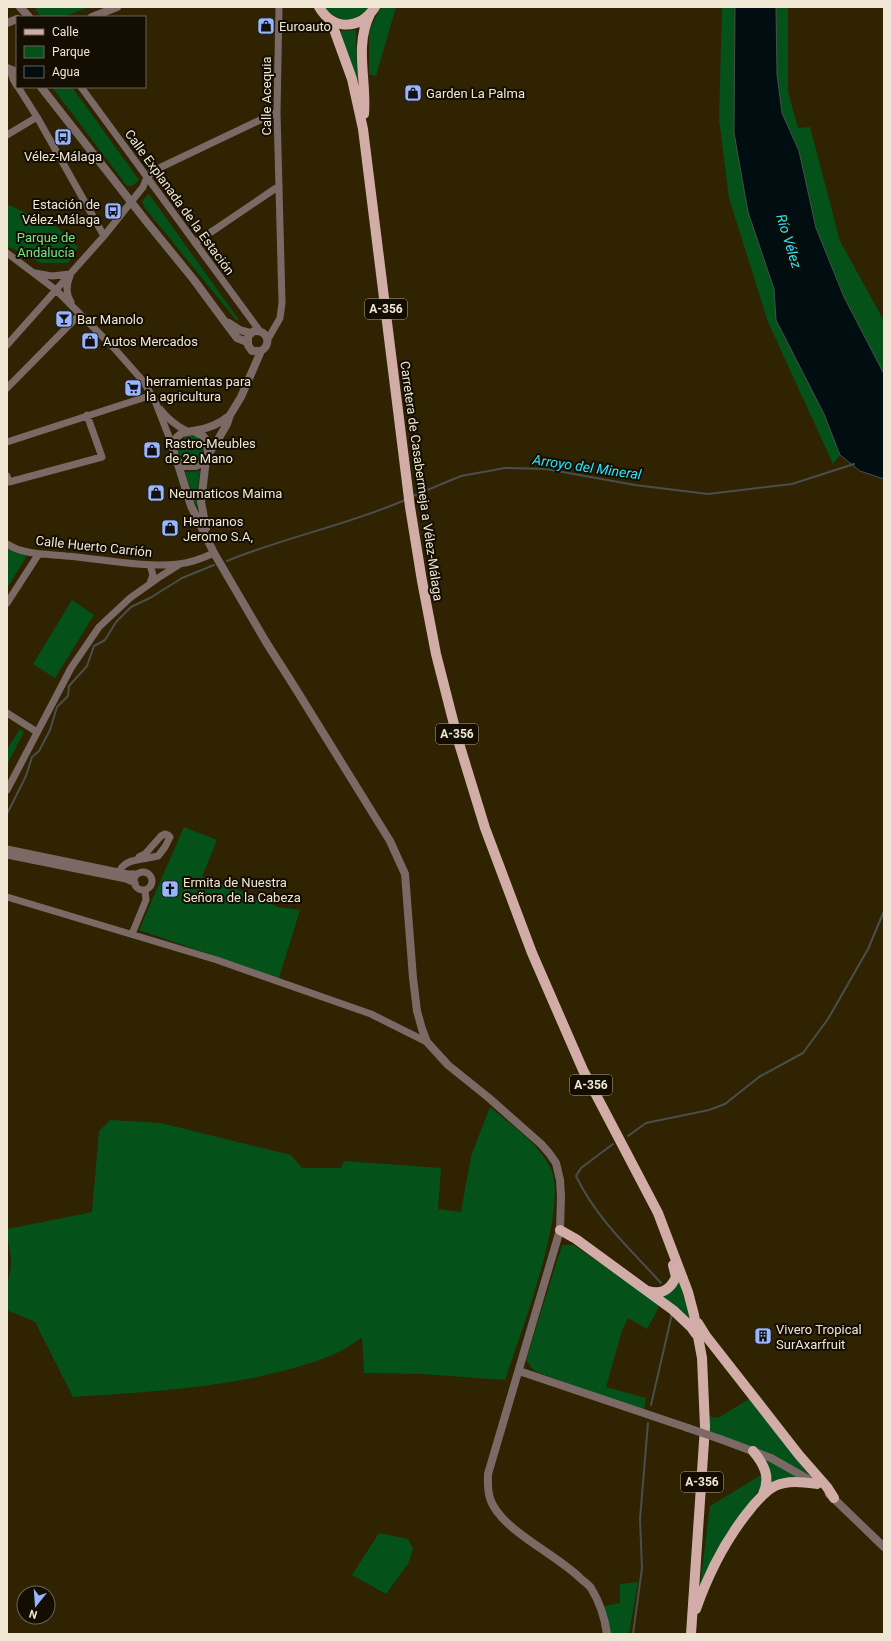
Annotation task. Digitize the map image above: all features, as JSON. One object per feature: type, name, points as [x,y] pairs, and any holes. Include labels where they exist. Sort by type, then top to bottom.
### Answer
[{"type":"main road","name":"A-356","points":[[319,7],[323,14],[331,21],[341,24],[352,24],[362,21],[372,11]]},
{"type":"main road","name":"Carretera de Casabermeja a Vélez-Málaga","points":[[363,129],[365,110],[361,44],[365,24],[372,11]]},
{"type":"main road","name":"Carretera de Casabermeja a Vélez-Málaga","points":[[331,21],[352,79],[363,129],[407,489],[436,654],[458,740],[485,828],[532,953],[583,1070],[658,1213],[688,1292],[694,1315]]},
{"type":"main road","points":[[560,1230],[576,1239],[673,1310],[687,1322],[696,1334],[699,1344]]},
{"type":"main road","points":[[645,1290],[660,1293],[668,1289],[676,1278],[666,1234]]},
{"type":"main road","points":[[694,1315],[699,1344]]},
{"type":"main road","points":[[694,1315],[706,1336],[799,1455],[827,1487],[834,1498]]},
{"type":"main road","name":"A-356","points":[[691,1634],[705,1427],[704,1381],[699,1344]]},
{"type":"main road","points":[[753,1451],[761,1460],[766,1471],[767,1482],[763,1494]]},
{"type":"main road","points":[[692,1620],[711,1571],[726,1543],[744,1517],[763,1494],[769,1489],[784,1483],[793,1482],[817,1484]]},
{"type":"street","points":[[20,7],[28,16]]},
{"type":"street","points":[[94,16],[117,7]]},
{"type":"street","name":"Calle Acequia","points":[[268,339],[280,318],[282,303],[277,112],[280,7]]},
{"type":"street","points":[[11,70],[16,84]]},
{"type":"street","points":[[18,88],[37,117],[104,236]]},
{"type":"street","points":[[42,88],[223,317],[237,338],[247,342],[256,351]]},
{"type":"street","points":[[48,88],[55,106]]},
{"type":"street","name":"Calle Explanada de la Estación","points":[[82,88],[148,177],[257,332]]},
{"type":"street","points":[[7,345],[104,236],[143,187],[148,177],[155,170],[277,112]]},
{"type":"street","points":[[8,132],[37,117]]},
{"type":"street","points":[[195,243],[279,186]]},
{"type":"street","points":[[7,253],[56,290],[114,348],[144,381],[153,398],[172,447],[191,506],[214,553],[266,642],[390,841],[405,874],[416,1004],[427,1042],[448,1066],[489,1098],[541,1144],[556,1163],[562,1196],[560,1230],[488,1474],[488,1487],[491,1501],[498,1513],[512,1527],[573,1570],[591,1588],[605,1622],[607,1634]]},
{"type":"street","points":[[34,273],[52,276],[70,274]]},
{"type":"street","points":[[70,274],[67,296],[77,311]]},
{"type":"street","points":[[7,388],[77,311]]},
{"type":"street","points":[[223,317],[240,330],[257,332],[268,339],[268,344],[265,349],[256,351]]},
{"type":"street","points":[[247,342],[248,336],[277,323]]},
{"type":"street","points":[[177,461],[183,466],[190,467],[202,463],[216,443],[241,397],[251,374],[256,351]]},
{"type":"street","points":[[7,442],[87,415],[153,398]]},
{"type":"street","points":[[153,398],[168,418],[179,428],[198,433],[206,441],[207,456],[201,502],[209,543]]},
{"type":"street","points":[[7,476],[9,482],[102,457],[87,415]]},
{"type":"street","points":[[172,447],[177,437],[190,431],[208,429],[220,423],[230,415]]},
{"type":"street","name":"Calle Huerto Carrión","points":[[7,544],[38,555],[66,556],[150,565],[180,564]]},
{"type":"street","points":[[7,790],[71,668],[99,627],[130,598],[150,583],[180,564],[214,553]]},
{"type":"street","points":[[7,603],[38,555]]},
{"type":"street","points":[[150,565],[153,575],[150,583]]},
{"type":"street","points":[[7,713],[38,732]]},
{"type":"street","points":[[119,872],[123,866],[129,862],[158,856],[170,837],[165,834],[161,836],[145,854],[137,860]]},
{"type":"street","points":[[7,849],[133,875],[146,872],[152,878],[152,884],[145,890]]},
{"type":"street","points":[[7,856],[126,879],[135,883],[140,889],[145,890]]},
{"type":"street","points":[[135,883],[137,874]]},
{"type":"street","points":[[132,934],[146,900],[145,890]]},
{"type":"street","points":[[7,897],[216,960],[371,1014],[427,1042]]},
{"type":"street","points":[[519,1371],[720,1439],[782,1463],[817,1484],[834,1498],[884,1547]]},
{"type":"green space","points":[[34,7],[89,7],[66,16],[40,16]]},
{"type":"green space","points":[[324,7],[369,7],[364,13],[353,19],[341,19],[329,12]]},
{"type":"green space","points":[[381,7],[396,7],[376,76],[369,74],[369,31]]},
{"type":"green space","points":[[722,7],[735,7],[734,133],[748,212],[774,289],[776,320],[824,414],[840,455],[833,464],[768,322],[729,198],[719,119]]},
{"type":"green space","points":[[776,7],[788,7],[788,91],[798,128],[810,127],[840,241],[884,321],[884,374],[844,297],[816,228],[799,151],[782,113],[777,74]]},
{"type":"green space","points":[[356,30],[358,84],[341,33],[341,31]]},
{"type":"green space","points":[[53,88],[73,88],[139,180],[132,186],[127,186]]},
{"type":"green space","points":[[149,194],[239,320],[237,321],[145,208],[142,201]]},
{"type":"green space","name":"Parque de Andalucía","points":[[7,204],[58,228],[78,247],[68,263],[41,263],[7,246]]},
{"type":"green space","points":[[191,436],[200,440],[204,449],[200,458],[191,462],[182,458],[178,449],[182,440]]},
{"type":"green space","points":[[200,471],[197,505],[196,506],[185,472]]},
{"type":"green space","points":[[7,549],[27,556],[7,588]]},
{"type":"green space","points":[[72,600],[94,615],[55,678],[33,664]]},
{"type":"green space","points":[[20,729],[24,732],[7,765],[7,749]]},
{"type":"green space","points":[[184,827],[217,840],[202,877],[252,895],[278,907],[300,910],[279,978],[139,930]]},
{"type":"green space","points":[[490,1107],[524,1135],[539,1151],[551,1169],[555,1188],[553,1213],[548,1242],[540,1273],[505,1380],[422,1374],[364,1373],[362,1338],[330,1356],[268,1375],[171,1390],[73,1397],[35,1322],[9,1311],[6,1294],[11,1263],[7,1229],[92,1212],[99,1131],[110,1120],[161,1123],[291,1155],[302,1168],[341,1168],[344,1161],[441,1168],[438,1209],[461,1212],[471,1156]]},
{"type":"green space","points":[[562,1245],[574,1245],[658,1303],[658,1309],[647,1329],[628,1318],[622,1331],[606,1387],[646,1398],[644,1411],[534,1371],[526,1360]]},
{"type":"green space","points":[[679,1281],[691,1323],[660,1297],[671,1291]]},
{"type":"green space","points":[[749,1399],[816,1479],[773,1455],[708,1431],[708,1416],[718,1418]]},
{"type":"green space","points":[[763,1458],[802,1479],[767,1487]]},
{"type":"green space","points":[[763,1474],[761,1487],[721,1544],[699,1593],[710,1506]]},
{"type":"green space","points":[[379,1533],[408,1539],[413,1549],[408,1564],[386,1594],[352,1575]]},
{"type":"green space","points":[[638,1582],[629,1634],[609,1634],[605,1606],[620,1603],[620,1584]]},
{"type":"water","name":"Río Vélez","points":[[735,7],[776,7],[777,74],[782,113],[799,151],[816,228],[844,297],[884,374],[884,479],[860,471],[840,455],[824,414],[776,320],[774,289],[748,212],[734,133]]},
{"type":"waterway","name":"Arroyo del Mineral","points":[[413,496],[461,476],[505,468],[546,469],[635,485],[708,494],[792,484],[854,464]]},
{"type":"waterway","name":"Arroyo del Mineral","points":[[227,561],[271,545],[361,517],[405,500]]},
{"type":"waterway","name":"Arroyo del Mineral","points":[[7,814],[26,776],[32,757],[39,751],[50,730],[57,707],[68,696],[69,686],[87,666],[94,646],[105,640],[116,622],[131,607],[150,598],[182,578],[214,565]]},
{"type":"waterway","points":[[628,1136],[646,1123],[709,1110],[725,1104],[759,1077],[803,1053],[828,1019],[868,949],[884,911]]},
{"type":"waterway","points":[[613,1144],[581,1168],[576,1176],[593,1206],[614,1232],[661,1283]]},
{"type":"waterway","points":[[651,1405],[672,1314]]},
{"type":"waterway","points":[[633,1634],[642,1568],[640,1519],[648,1423]]},
{"type":"place","name":"Euroauto","points":[[266,26]]},
{"type":"place","name":"Garden La Palma","points":[[413,93]]},
{"type":"place","name":"Vélez-Málaga","points":[[63,137]]},
{"type":"place","name":"Estación de Vélez-Málaga","points":[[113,211]]},
{"type":"place","name":"Bar Manolo","points":[[64,319]]},
{"type":"place","name":"Autos Mercados","points":[[90,341]]},
{"type":"place","name":"herramientas para la agricultura","points":[[133,388]]},
{"type":"place","name":"Rastro-Meubles de 2e Mano","points":[[152,450]]},
{"type":"place","name":"Neumaticos Maima","points":[[156,493]]},
{"type":"place","name":"Hermanos Jeromo S.A,","points":[[170,528]]},
{"type":"place","name":"Ermita de Nuestra Señora de la Cabeza","points":[[170,889]]},
{"type":"place","name":"Vivero Tropical SurAxarfruit","points":[[763,1336]]}]
